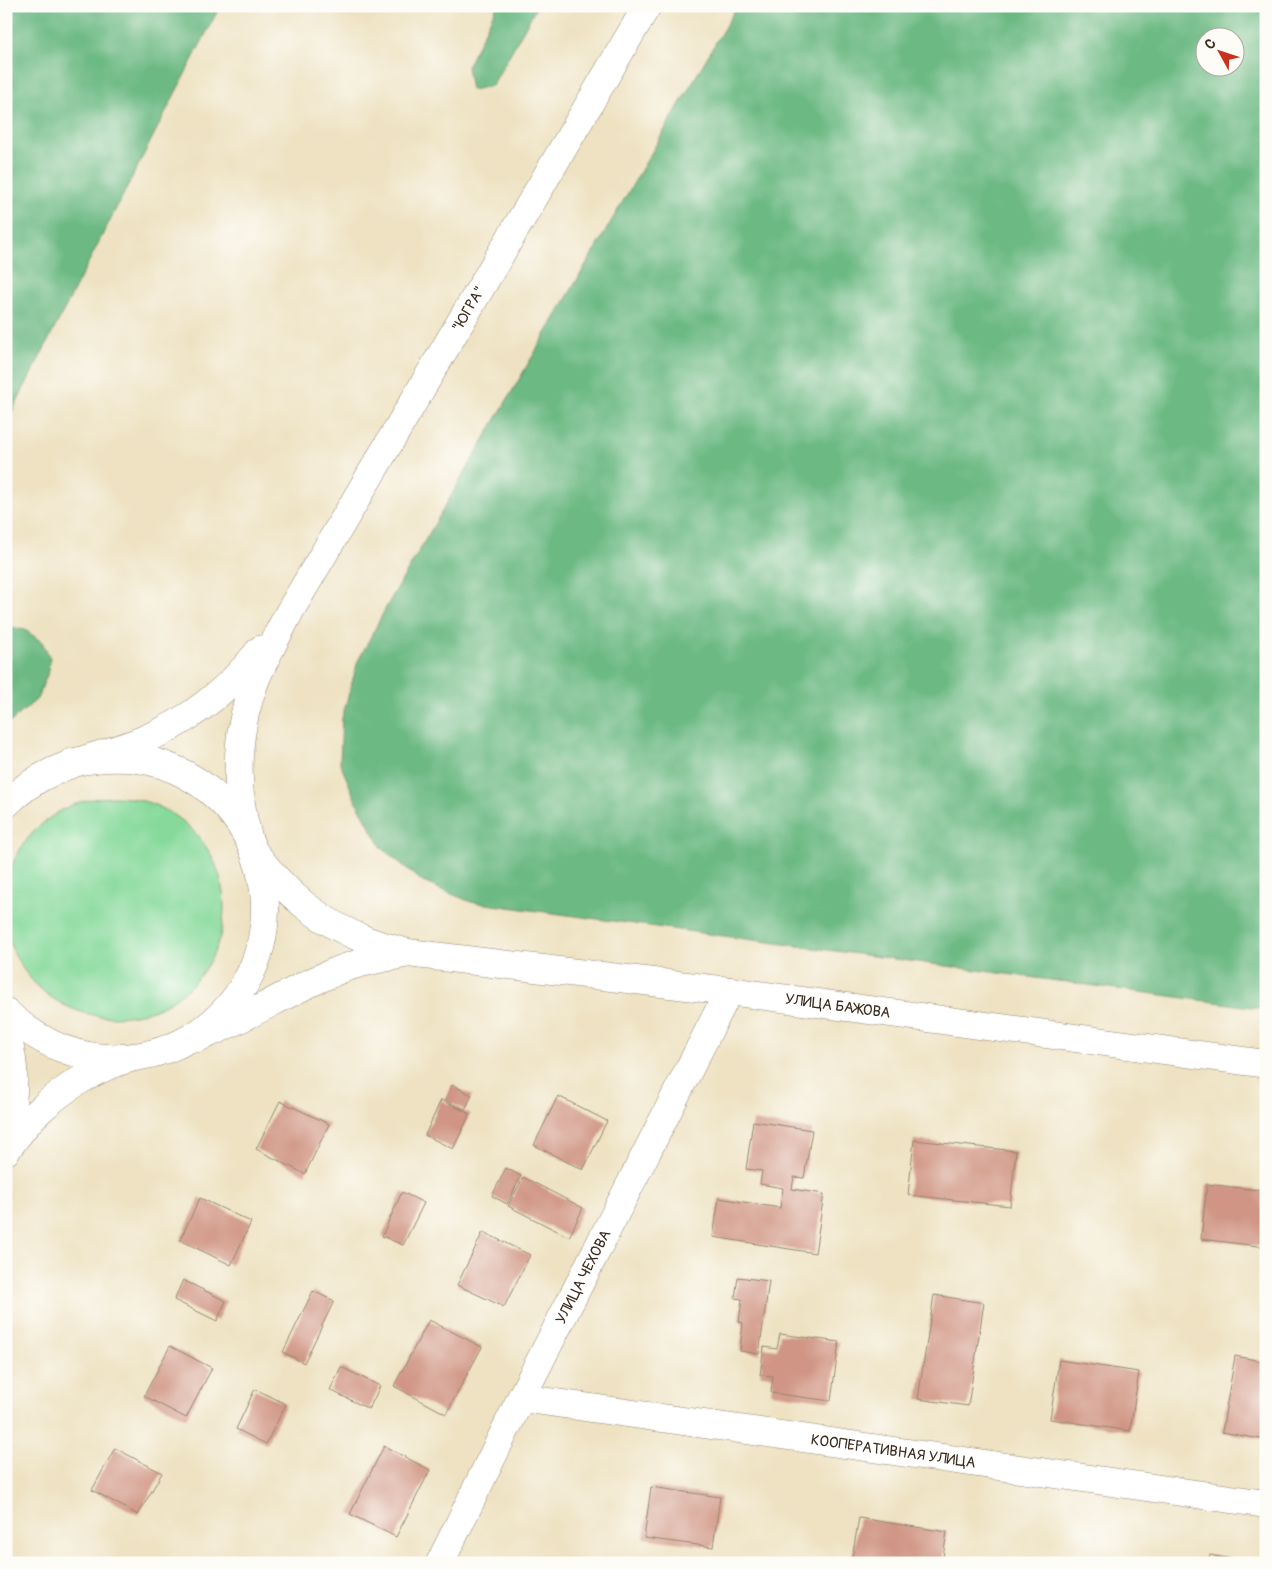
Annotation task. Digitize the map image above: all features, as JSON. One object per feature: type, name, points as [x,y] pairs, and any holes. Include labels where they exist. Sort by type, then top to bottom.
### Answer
[{"type":"main road","name":"\"ЮГРА\"","points":[[290,611],[646,6]]},
{"type":"main road","points":[[8,801],[26,786],[55,769],[142,741],[193,714],[220,693],[242,672],[290,611]]},
{"type":"main road","points":[[171,1048],[197,1034],[220,1016],[238,993],[253,967],[260,949],[265,910],[264,890],[261,871],[240,806],[238,769],[240,735],[246,708],[257,676],[290,611]]},
{"type":"main road","points":[[72,763],[106,758],[123,758],[157,763],[173,768],[216,796],[239,822],[252,845],[280,884],[313,912],[336,926],[368,941],[408,954]]},
{"type":"main road","points":[[6,1012],[35,1036],[66,1050],[92,1056],[132,1057],[152,1054],[208,1034],[329,974],[370,960],[408,954]]},
{"type":"main road","name":"УЛИЦА БАЖОВА","points":[[408,954],[729,991],[1266,1064]]},
{"type":"main road","name":"УЛИЦА ЧЕХОВА","points":[[440,1563],[729,991]]},
{"type":"main road","points":[[6,1034],[11,1048],[14,1072],[14,1096],[6,1131]]},
{"type":"main road","points":[[6,1151],[38,1111],[101,1068],[132,1057]]},
{"type":"main road","name":"КООПЕРАТИВНАЯ УЛИЦА","points":[[522,1398],[1266,1504]]},
{"type":"green space","points":[[6,6],[220,6],[6,423]]},
{"type":"green space","points":[[497,6],[537,6],[492,86],[471,90],[467,67]]},
{"type":"green space","points":[[737,6],[1266,6],[1266,1009],[471,902],[423,882],[382,848],[356,801],[340,763],[342,718],[358,661],[388,604]]},
{"type":"green space","points":[[6,626],[25,630],[42,642],[50,658],[47,675],[37,699],[6,726]]},
{"type":"green space","points":[[103,797],[125,797],[156,805],[175,815],[192,829],[206,846],[216,865],[224,896],[224,918],[216,949],[206,968],[192,985],[175,999],[156,1009],[125,1017],[103,1017],[72,1009],[62,1004],[44,992],[29,977],[12,949],[4,918],[4,896],[12,865],[17,855],[29,837],[44,822],[72,805]]},
{"type":"building","points":[[452,1085],[472,1095],[465,1110],[445,1100]]},
{"type":"building","points":[[558,1096],[607,1121],[583,1170],[534,1145]]},
{"type":"building","points":[[441,1100],[470,1114],[453,1149],[425,1135]]},
{"type":"building","points":[[280,1101],[329,1124],[305,1174],[256,1149]]},
{"type":"building","points":[[753,1121],[812,1130],[804,1178],[794,1177],[792,1189],[824,1194],[815,1253],[713,1237],[719,1198],[780,1208],[783,1188],[760,1184],[762,1171],[746,1169]]},
{"type":"building","points":[[914,1140],[1016,1151],[1010,1206],[908,1195]]},
{"type":"building","points":[[506,1168],[521,1176],[507,1204],[492,1196]]},
{"type":"building","points":[[523,1177],[583,1208],[569,1237],[508,1206]]},
{"type":"building","points":[[1207,1184],[1266,1191],[1266,1247],[1201,1239]]},
{"type":"building","points":[[402,1192],[424,1203],[403,1245],[382,1236]]},
{"type":"building","points":[[200,1198],[251,1222],[231,1265],[180,1240]]},
{"type":"building","points":[[483,1232],[530,1255],[504,1307],[457,1285]]},
{"type":"building","points":[[738,1277],[769,1281],[759,1354],[740,1351],[743,1323],[739,1322],[742,1299],[735,1298]]},
{"type":"building","points":[[183,1280],[226,1301],[217,1321],[174,1300]]},
{"type":"building","points":[[313,1291],[334,1301],[304,1363],[283,1352]]},
{"type":"building","points":[[934,1295],[984,1303],[968,1406],[918,1399]]},
{"type":"building","points":[[429,1320],[482,1347],[446,1414],[394,1386]]},
{"type":"building","points":[[780,1334],[839,1342],[831,1401],[771,1393],[773,1376],[760,1375],[764,1347],[777,1349]]},
{"type":"building","points":[[170,1346],[212,1368],[186,1418],[144,1396]]},
{"type":"building","points":[[1235,1356],[1266,1362],[1266,1440],[1222,1432]]},
{"type":"building","points":[[1059,1360],[1139,1372],[1130,1431],[1050,1419]]},
{"type":"building","points":[[341,1367],[380,1386],[369,1409],[330,1390]]},
{"type":"building","points":[[255,1389],[286,1404],[266,1444],[236,1429]]},
{"type":"building","points":[[384,1446],[430,1470],[396,1537],[350,1514]]},
{"type":"building","points":[[115,1448],[162,1473],[138,1515],[92,1490]]},
{"type":"building","points":[[651,1487],[720,1497],[713,1547],[644,1538]]},
{"type":"building","points":[[859,1518],[947,1532],[942,1563],[851,1563]]},
{"type":"building","points":[[1210,1555],[1249,1562],[1249,1563],[1208,1563]]}]
